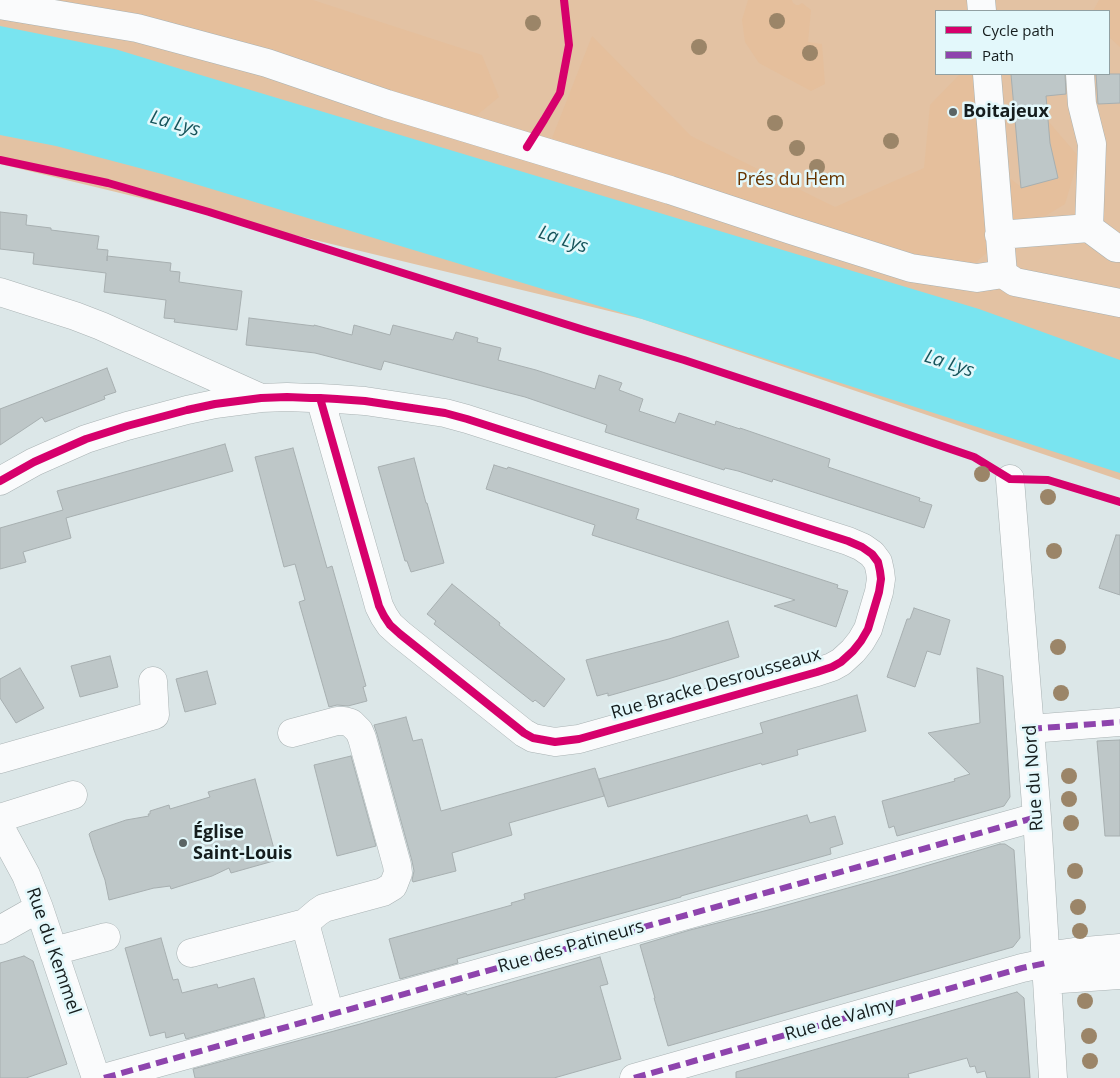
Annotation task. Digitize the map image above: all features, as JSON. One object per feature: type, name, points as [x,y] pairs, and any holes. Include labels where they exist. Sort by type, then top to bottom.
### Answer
[{"type":"street","points":[[0,5],[137,28],[267,63],[387,104],[670,190],[911,268],[977,278],[1003,274],[1015,282],[1120,303]]},
{"type":"street","points":[[987,75],[1003,274]]},
{"type":"street","points":[[1080,75],[1082,104],[1092,144],[1089,228]]},
{"type":"street","points":[[999,235],[1089,228],[1116,248],[1120,248]]},
{"type":"street","name":"Rue Bracke Desrousseaux","points":[[0,292],[92,322],[261,398]]},
{"type":"street","name":"Rue Bracke Desrousseaux","points":[[0,481],[58,451],[86,439],[127,426],[215,404],[261,398],[320,398],[365,401],[445,413],[862,547],[872,554],[878,562],[881,579],[868,629],[853,651],[841,662],[817,672],[579,739],[555,742],[533,738],[524,733],[408,640],[390,625],[384,616],[377,600],[320,398]]},
{"type":"street","name":"Rue du Nord","points":[[1010,479],[1037,817],[1053,1078]]},
{"type":"street","points":[[0,759],[155,715],[153,681]]},
{"type":"street","points":[[191,954],[305,923],[324,908],[383,892],[393,886],[398,873],[359,731],[351,723],[337,721],[292,733]]},
{"type":"street","points":[[1030,729],[1120,722]]},
{"type":"street","points":[[0,818],[73,795]]},
{"type":"street","name":"Rue des Patineurs","points":[[104,1078],[1037,817]]},
{"type":"street","name":"Rue du Kemmel","points":[[0,827],[26,875],[39,908],[96,1078]]},
{"type":"street","points":[[0,930],[39,908]]},
{"type":"street","points":[[305,923],[330,1015]]},
{"type":"street","points":[[54,951],[106,936]]},
{"type":"street","points":[[1046,966],[1120,948]]},
{"type":"street","points":[[1046,966],[1120,975]]},
{"type":"street","name":"Rue de Valmy","points":[[634,1078],[1022,968],[1046,966]]},
{"type":"green space","name":"Prés du Hem","points":[[0,0],[1120,0],[1120,480],[642,319],[0,164]]},
{"type":"shaded area","points":[[56,0],[313,0],[482,55],[499,97],[476,116],[75,3]]},
{"type":"shaded area","points":[[748,0],[792,0],[796,5],[802,3],[811,10],[808,42],[822,44],[825,84],[811,91],[759,63],[745,42],[742,20]]},
{"type":"shaded area","points":[[1099,0],[1120,0],[1120,47],[1110,38],[1110,10],[1094,10]]},
{"type":"shaded area","points":[[592,36],[691,136],[835,207],[924,168],[930,105],[959,75],[979,75],[984,158],[1021,187],[1057,178],[1048,121],[1079,157],[1065,204],[991,249],[968,269],[902,258],[552,138]]},
{"type":"water","name":"La Lys","points":[[0,26],[115,49],[979,309],[1120,360],[1120,473],[642,319],[162,174],[56,146],[0,135]]},
{"type":"building","points":[[1120,74],[1120,103],[1098,104],[1096,75]]},
{"type":"building","points":[[1011,75],[1065,75],[1066,94],[1046,96],[1050,143],[1058,178],[1021,188]]},
{"type":"building","points":[[0,212],[27,215],[26,225],[99,236],[97,249],[108,250],[107,256],[171,263],[170,271],[180,272],[179,282],[242,291],[237,330],[174,322],[175,319],[164,318],[166,300],[104,292],[106,273],[33,264],[34,253],[0,249]]},
{"type":"building","points":[[249,318],[314,325],[352,335],[354,325],[390,335],[393,325],[453,340],[456,332],[478,338],[477,342],[501,348],[498,360],[595,389],[599,375],[622,383],[619,390],[643,399],[639,411],[675,423],[679,413],[715,425],[716,421],[740,428],[830,459],[828,467],[920,498],[919,501],[932,505],[924,528],[773,479],[772,482],[738,471],[725,468],[724,470],[605,432],[607,425],[525,397],[384,361],[381,370],[315,353],[246,345]]},
{"type":"building","points":[[107,368],[116,392],[104,396],[105,399],[45,422],[42,417],[0,445],[0,409]]},
{"type":"building","points":[[225,444],[233,471],[66,518],[71,538],[23,552],[26,562],[0,569],[0,528],[63,510],[57,491]]},
{"type":"building","points":[[293,448],[327,568],[332,566],[366,686],[363,687],[367,701],[348,706],[337,705],[329,707],[299,602],[305,600],[295,564],[284,567],[255,457]]},
{"type":"building","points":[[414,458],[444,563],[411,572],[407,561],[405,561],[378,467]]},
{"type":"building","points":[[494,465],[507,469],[508,467],[639,509],[636,519],[838,585],[837,588],[848,591],[836,627],[774,606],[795,600],[592,535],[595,525],[486,489]]},
{"type":"building","points":[[1116,535],[1120,535],[1120,595],[1099,588]]},
{"type":"building","points":[[452,584],[565,679],[544,707],[535,700],[533,702],[434,624],[436,621],[427,614]]},
{"type":"building","points":[[914,608],[950,620],[940,655],[927,651],[915,687],[887,677],[907,619],[910,619]]},
{"type":"building","points":[[728,621],[739,657],[608,696],[608,693],[597,696],[586,660],[669,639]]},
{"type":"building","points":[[110,656],[118,687],[80,697],[71,666]]},
{"type":"building","points":[[20,668],[44,708],[16,723],[0,698],[0,679]]},
{"type":"building","points":[[977,668],[1003,676],[1010,797],[1004,806],[897,836],[894,826],[889,828],[882,801],[955,781],[954,779],[970,774],[928,733],[980,723]]},
{"type":"building","points":[[207,671],[216,704],[185,712],[176,679]]},
{"type":"building","points":[[857,695],[866,731],[797,750],[798,755],[762,765],[761,763],[608,807],[599,779],[763,733],[760,723]]},
{"type":"building","points":[[406,717],[413,741],[422,739],[441,811],[595,768],[604,796],[509,823],[512,835],[452,853],[456,871],[413,882],[414,871],[412,861],[374,725]]},
{"type":"building","points":[[1120,740],[1120,836],[1105,836],[1097,741]]},
{"type":"building","points":[[351,756],[376,846],[337,856],[314,765]]},
{"type":"building","name":"Église Saint-Louis","points":[[255,779],[277,860],[231,873],[229,868],[212,876],[171,889],[170,886],[154,888],[109,900],[105,880],[89,834],[91,832],[126,820],[149,816],[150,811],[169,805],[170,809],[210,797],[208,792]]},
{"type":"building","points":[[807,815],[810,823],[835,816],[843,844],[830,848],[831,854],[457,959],[458,963],[400,979],[389,939],[512,905],[511,903],[525,899],[524,894]]},
{"type":"building","points":[[1005,844],[1014,850],[1020,938],[1013,947],[668,1046],[640,945]]},
{"type":"building","points":[[161,938],[173,980],[178,979],[182,993],[217,984],[218,988],[254,978],[265,1017],[186,1039],[184,1033],[166,1038],[165,1032],[150,1036],[125,948]]},
{"type":"building","points":[[24,956],[33,961],[67,1064],[26,1078],[0,1078],[0,963]]},
{"type":"building","points":[[600,957],[608,984],[600,986],[621,1059],[554,1078],[195,1078],[193,1069]]},
{"type":"building","points":[[1017,992],[1024,998],[1030,1078],[987,1078],[985,1071],[977,1073],[975,1066],[970,1067],[967,1058],[908,1074],[909,1078],[736,1078],[736,1072]]},
{"type":"marked path","points":[[1030,729],[1120,722]]},
{"type":"marked path","points":[[104,1078],[1037,817]]},
{"type":"marked path","points":[[634,1078],[1022,968],[1046,963]]},
{"type":"cycle path","points":[[527,147],[560,93],[569,45],[564,0]]},
{"type":"cycle path","points":[[0,160],[108,183],[209,212],[684,360],[824,406],[974,457],[1010,479],[1048,480],[1120,502]]},
{"type":"cycle path","points":[[0,481],[34,462],[86,439],[127,426],[215,404],[261,398],[320,398],[365,401],[445,413],[862,547],[872,554],[878,562],[881,579],[868,629],[853,651],[841,662],[817,672],[579,739],[555,742],[533,738],[524,733],[400,634],[384,616],[379,606],[320,398]]},
{"type":"place","name":"Boitajeux","points":[[953,112]]},
{"type":"place","name":"Église Saint-Louis","points":[[183,843]]}]
